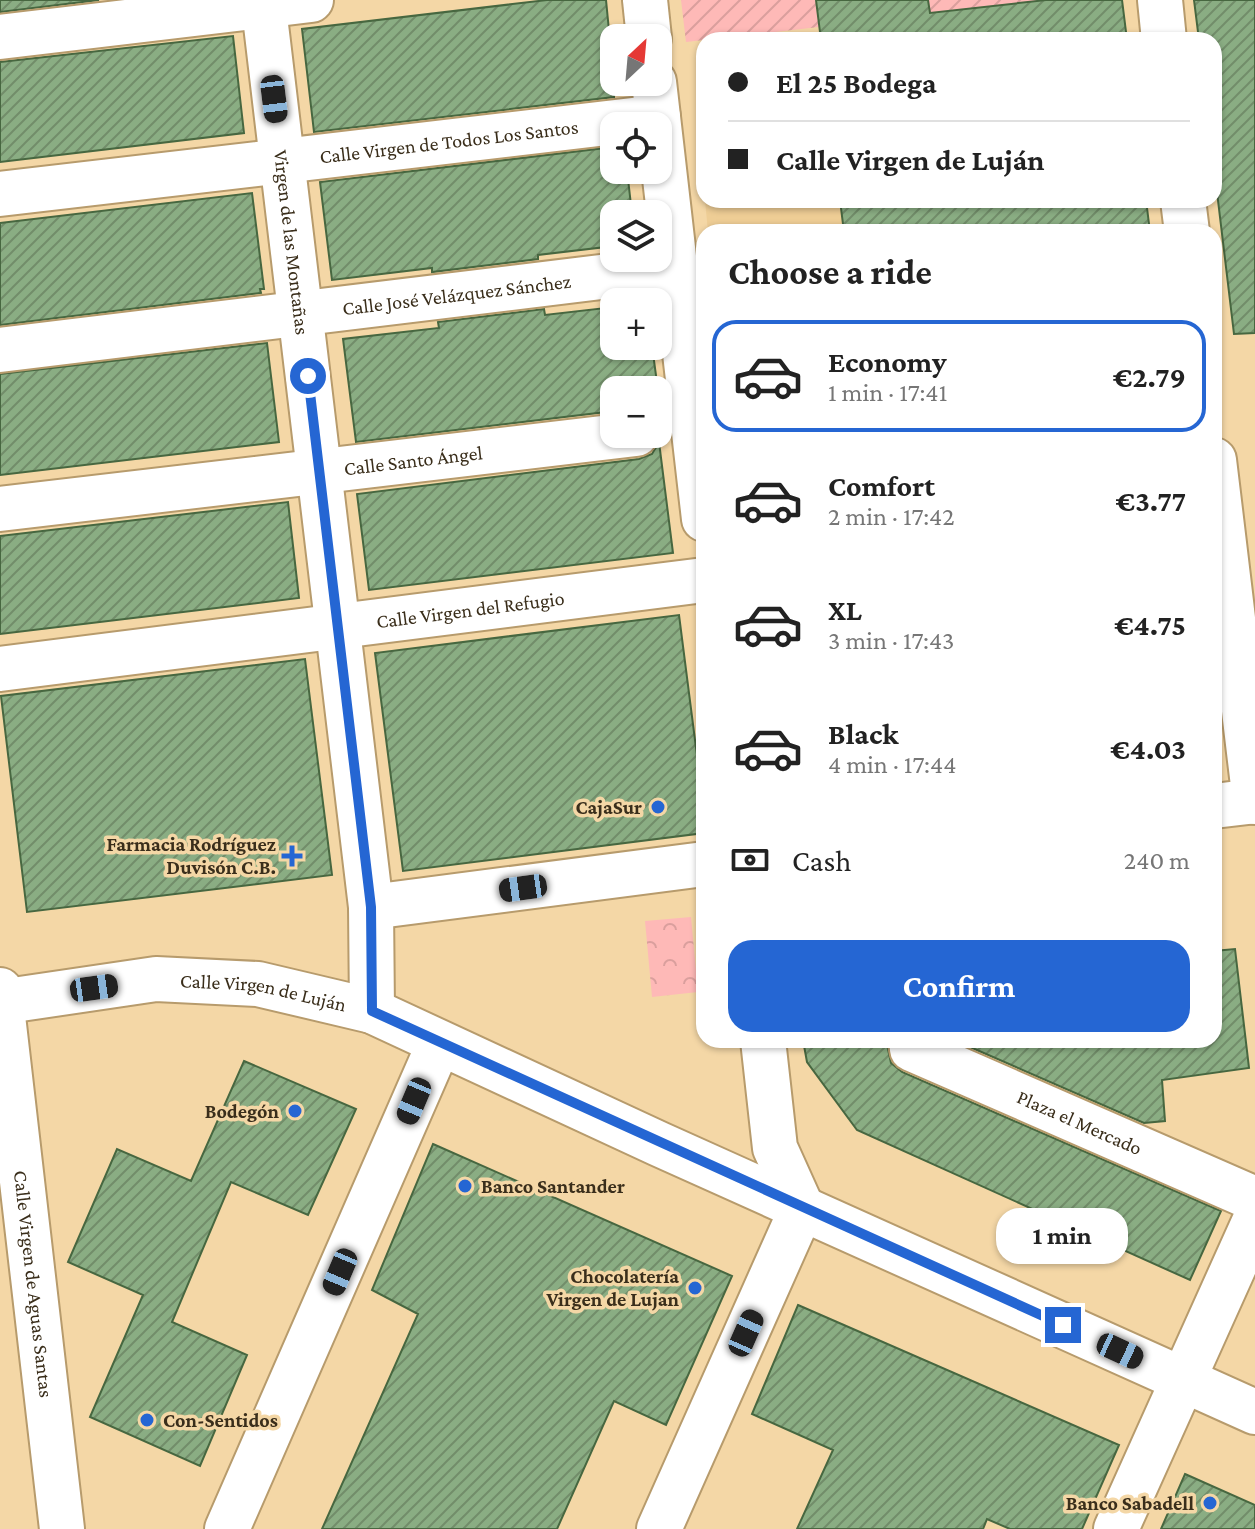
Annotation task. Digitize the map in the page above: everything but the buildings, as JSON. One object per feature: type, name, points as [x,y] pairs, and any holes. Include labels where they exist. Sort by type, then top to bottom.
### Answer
[{"type":"street","points":[[0,37],[263,3],[311,0]]},
{"type":"street","points":[[645,0],[648,24]]},
{"type":"street","points":[[1160,0],[1163,32]]},
{"type":"street","name":"Virgen de las Montañas","points":[[263,3],[371,907],[372,1011]]},
{"type":"street","points":[[656,100],[675,268],[676,429],[696,493]]},
{"type":"street","name":"Calle Virgen de Todos Los Santos","points":[[0,194],[282,161],[656,100]]},
{"type":"street","name":"Calle José Velázquez Sánchez","points":[[0,350],[675,268]]},
{"type":"street","name":"Calle Santo Ángel","points":[[0,509],[600,438]]},
{"type":"street","points":[[1222,527],[1255,801],[1222,805]]},
{"type":"street","name":"Calle Virgen del Refugio","points":[[0,669],[696,581]]},
{"type":"street","points":[[371,907],[696,865]]},
{"type":"street","name":"Calle Virgen de Luján","points":[[0,998],[156,979],[258,984],[372,1011],[1255,1412]]},
{"type":"street","name":"Calle Virgen de Aguas Santas","points":[[0,998],[62,1529]]},
{"type":"street","points":[[227,1529],[439,1044]]},
{"type":"street","points":[[659,1529],[802,1208],[775,1148],[764,1048]]},
{"type":"street","name":"Plaza el Mercado","points":[[912,1048],[1255,1199]]},
{"type":"street","points":[[1116,1529],[1255,1220]]},
{"type":"shaded area","points":[[706,208],[1147,208],[1149,224],[707,224]]},
{"type":"green space","points":[[681,0],[816,0],[819,27],[775,32],[696,32],[696,41],[686,42]]},
{"type":"green space","points":[[928,0],[1046,0],[930,13]]},
{"type":"green space","points":[[691,917],[696,992],[652,997],[645,921]]},
{"type":"place","name":"CajaSur","points":[[658,807]]},
{"type":"place","name":"Farmacia Rodríguez Duvisón C.B.","points":[[292,856]]},
{"type":"place","name":"Bodegón","points":[[295,1111]]},
{"type":"place","name":"Banco Santander","points":[[465,1186]]},
{"type":"place","name":"Chocolatería Virgen de Lujan","points":[[695,1288]]},
{"type":"place","name":"Con-Sentidos","points":[[147,1420]]},
{"type":"place","name":"Banco Sabadell","points":[[1210,1503]]},
{"type":"route","points":[[308,376],[371,907],[372,1011],[1063,1325]]}]
